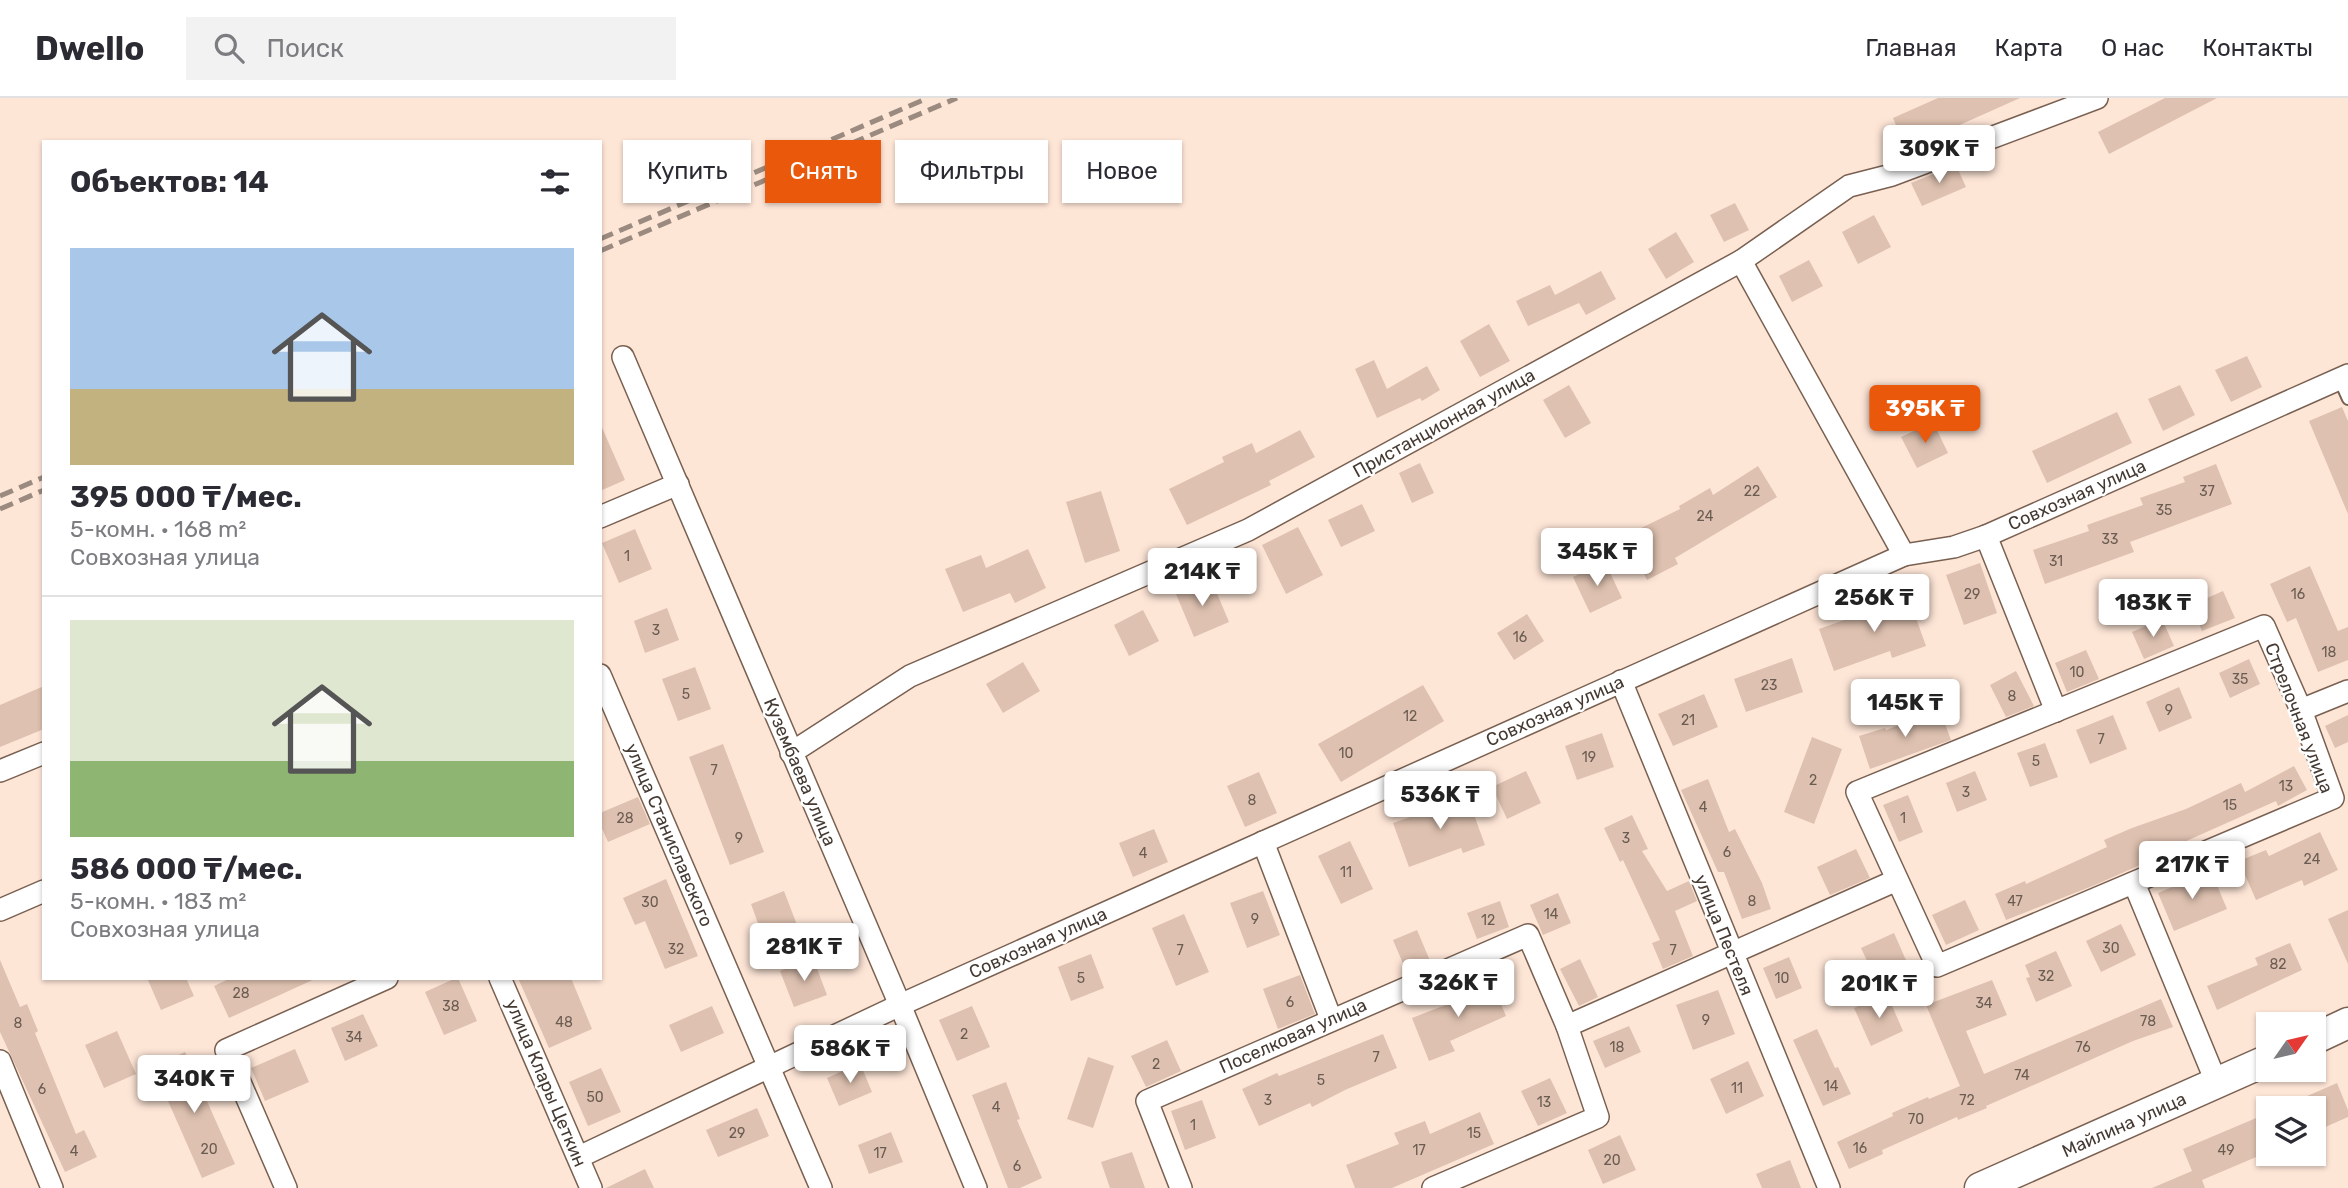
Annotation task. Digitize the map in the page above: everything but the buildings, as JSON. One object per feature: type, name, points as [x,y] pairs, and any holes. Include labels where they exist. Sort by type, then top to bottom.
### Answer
[{"type":"main road","points":[[2326,1033],[2348,1023]]},
{"type":"main road","name":"Майлина улица","points":[[1980,1188],[2256,1066]]},
{"type":"street","name":"Пристанционная улица","points":[[791,753],[910,676],[1248,530],[1741,261],[1849,186],[1892,175],[2097,98]]},
{"type":"street","points":[[1741,261],[1904,555]]},
{"type":"street","name":"Кузембаева улица","points":[[623,357],[976,1188]]},
{"type":"street","name":"Совхозная улица","points":[[579,1157],[900,1005],[1904,555],[1954,547],[1986,536],[2344,377]]},
{"type":"street","points":[[602,516],[678,484]]},
{"type":"street","points":[[1986,536],[2056,711]]},
{"type":"street","name":"Стрелочная улица","points":[[2264,626],[2301,710],[2333,798],[1937,966],[1857,792],[2264,626]]},
{"type":"street","name":"улица Станиславского","points":[[602,680],[821,1188]]},
{"type":"street","name":"улица Пестеля","points":[[1621,681],[1829,1188]]},
{"type":"street","points":[[2301,710],[2348,691]]},
{"type":"street","points":[[0,771],[42,754]]},
{"type":"street","points":[[1263,842],[1331,1019]]},
{"type":"street","points":[[1567,1026],[1897,880]]},
{"type":"street","points":[[2134,883],[2217,1084]]},
{"type":"street","points":[[0,910],[42,892]]},
{"type":"street","name":"Поселковая улица","points":[[1181,1188],[1147,1101],[1528,935],[1567,1026],[1598,1117],[1433,1188]]},
{"type":"street","points":[[286,1188],[226,1050],[383,980]]},
{"type":"street","name":"улица Клары Цеткин","points":[[501,980],[591,1188]]},
{"type":"street","points":[[0,1061],[52,1188]]},
{"type":"lane","points":[[2344,377],[2348,399]]},
{"type":"railway","points":[[602,238],[928,98]]},
{"type":"railway","points":[[602,250],[957,98]]},
{"type":"railway","points":[[0,496],[42,478]]},
{"type":"railway","points":[[0,509],[42,491]]}]
